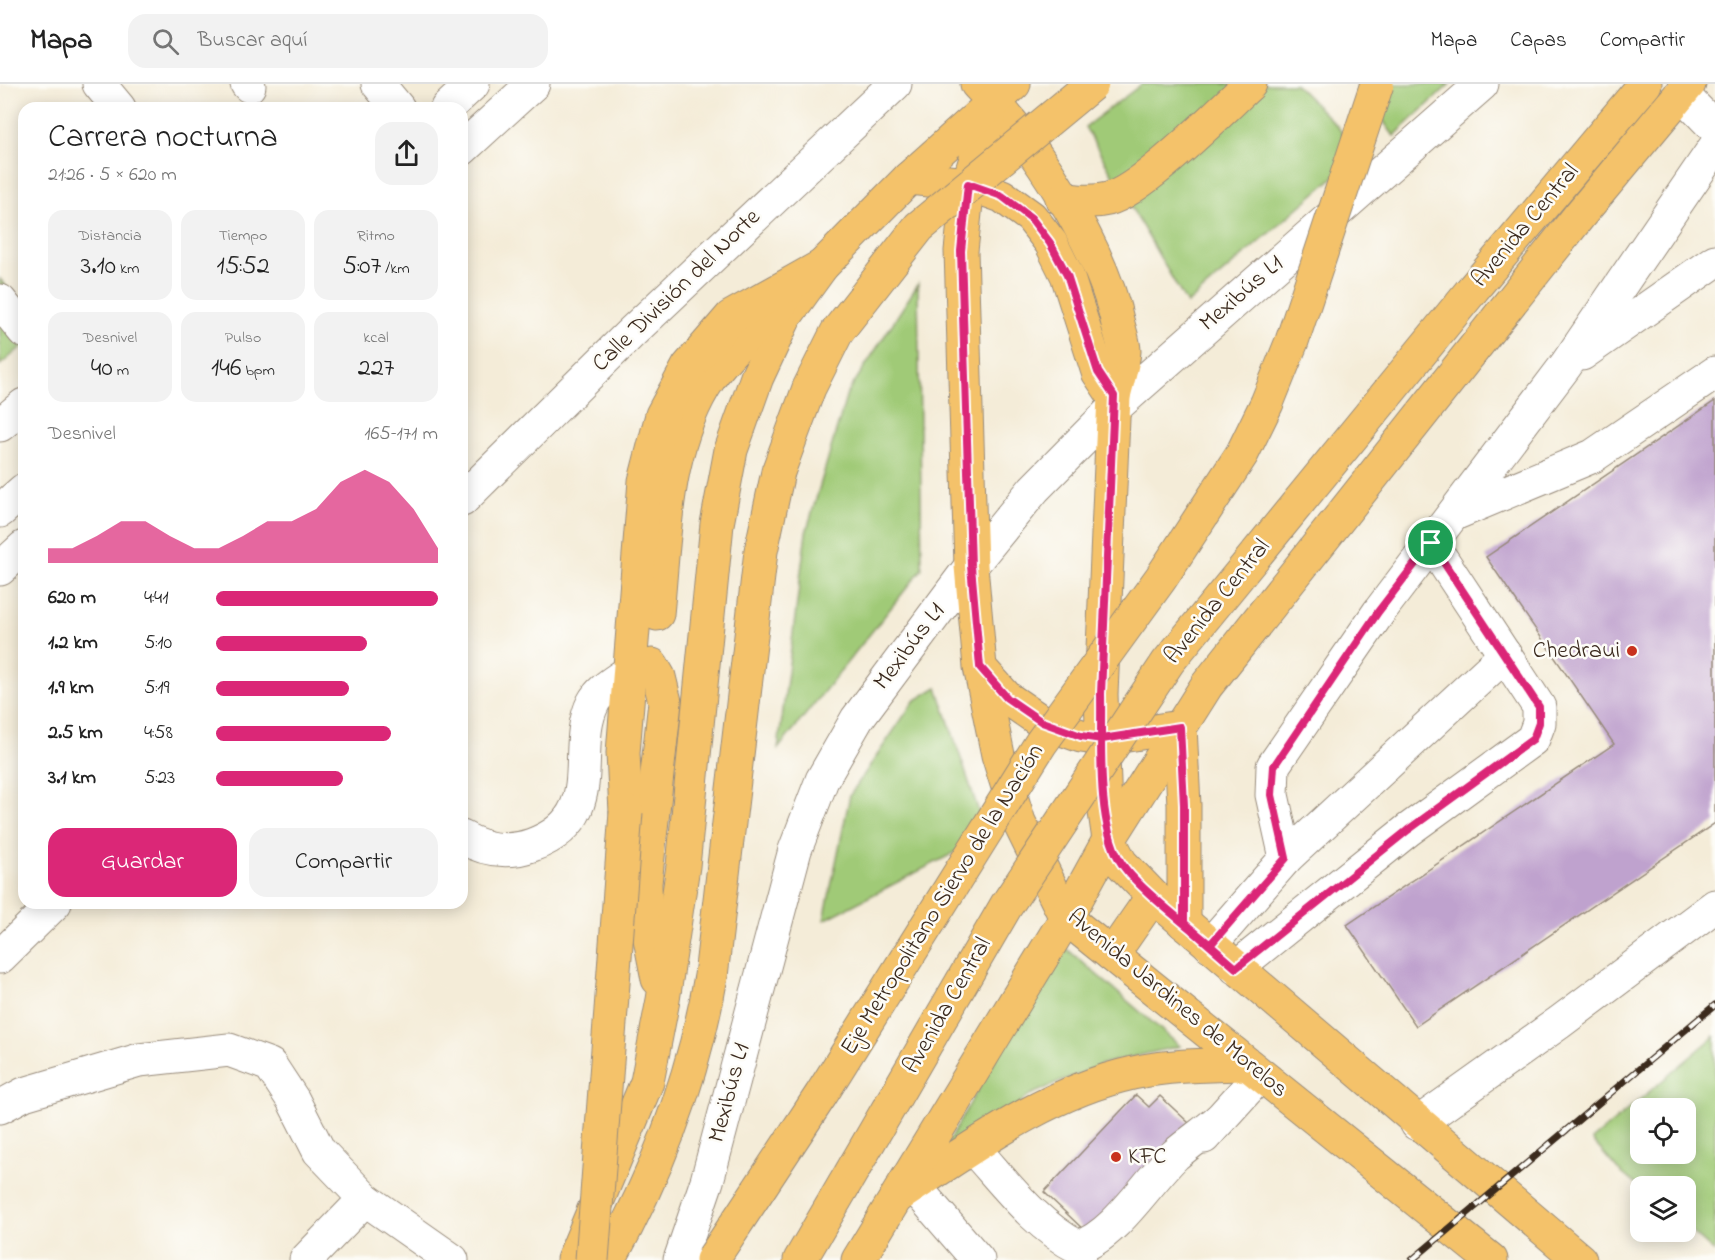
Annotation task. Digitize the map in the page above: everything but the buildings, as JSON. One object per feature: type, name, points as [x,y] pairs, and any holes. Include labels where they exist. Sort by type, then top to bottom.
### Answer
[{"type":"main road","points":[[609,1260],[634,1215],[676,1114],[701,1034],[711,976],[761,551],[778,472],[809,388],[837,332],[919,227],[1092,84]]},
{"type":"main road","points":[[1062,199],[1083,202],[1108,199],[1136,185],[1250,84]]},
{"type":"main road","name":"Eje Metropolitano Siervo de la Nación","points":[[712,1260],[821,1095],[1041,743],[1161,578],[1242,454],[1267,404],[1292,341],[1377,84]]},
{"type":"main road","name":"Avenida Central","points":[[800,1260],[1006,906],[1168,662],[1472,290],[1645,84]]},
{"type":"main road","points":[[858,1260],[904,1193],[1066,918],[1109,840],[1180,727],[1256,622],[1579,216],[1685,88]]},
{"type":"main road","points":[[573,1260],[647,1082],[663,1000],[683,866],[717,524],[731,450],[757,377],[785,317],[822,266],[995,90],[1095,256],[1113,301],[1124,351],[1114,401],[1108,517],[1102,739],[1109,840],[1121,863],[1153,896],[1417,1124],[1580,1260]]},
{"type":"main road","name":"Avenida Jardines de Morelos","points":[[995,90],[968,184],[961,251],[971,566],[980,667],[998,755],[1019,822],[1066,918],[1491,1260]]},
{"type":"main road","points":[[909,178],[968,184],[1002,196],[1031,218],[1050,243],[1067,275],[1098,372],[1114,401]]},
{"type":"main road","points":[[592,1260],[626,812],[623,753],[641,668],[645,481],[662,415],[688,367],[731,317],[822,266]]},
{"type":"main road","points":[[980,667],[1007,698],[1042,722],[1081,736],[1102,739],[1180,727]]},
{"type":"main road","points":[[641,668],[659,676],[665,702],[645,883],[646,918],[663,1000]]},
{"type":"main road","points":[[1180,727],[1184,805],[1184,923]]},
{"type":"main road","points":[[1112,955],[1153,896]]},
{"type":"main road","points":[[904,1193],[973,1148],[1070,1092],[1121,1076],[1178,1065],[1253,1069]]},
{"type":"street","points":[[99,84],[114,102]]},
{"type":"street","points":[[378,84],[393,102]]},
{"type":"street","points":[[452,102],[472,84]]},
{"type":"street","points":[[468,144],[533,84]]},
{"type":"street","name":"Calle División del Norte","points":[[468,494],[632,332],[895,84]]},
{"type":"street","name":"Mexibús L1","points":[[680,1260],[707,1181],[795,850],[822,780],[856,719],[971,566],[1034,489],[1114,401],[1482,84]]},
{"type":"street","points":[[1685,88],[1715,128]]},
{"type":"street","points":[[1286,858],[1272,795],[1274,766],[1378,612],[1566,365],[1715,147]]},
{"type":"street","points":[[1566,365],[1715,261]]},
{"type":"street","points":[[0,301],[18,324]]},
{"type":"street","points":[[1452,515],[1593,456],[1715,373]]},
{"type":"street","points":[[0,425],[18,410]]},
{"type":"street","points":[[0,512],[18,496]]},
{"type":"street","points":[[1236,968],[1408,830],[1533,739],[1539,723],[1539,707],[1431,543]]},
{"type":"street","points":[[0,569],[18,553]]},
{"type":"street","points":[[1210,945],[1286,858],[1505,655]]},
{"type":"street","points":[[468,840],[499,851],[526,847],[543,841],[564,824],[576,807],[584,782],[587,718],[594,701],[641,668]]},
{"type":"street","points":[[1417,1124],[1560,1022],[1715,906]]},
{"type":"street","points":[[0,957],[49,909]]},
{"type":"street","points":[[0,1107],[24,1094],[139,1059],[230,1050],[270,1065],[293,1100],[319,1151],[365,1199],[447,1259]]},
{"type":"street","points":[[1095,1260],[1219,1120],[1253,1069]]},
{"type":"street","points":[[973,1148],[1032,1213],[1063,1239],[1078,1247],[1091,1244],[1105,1232],[1175,1155],[1219,1120]]},
{"type":"street","points":[[904,1193],[978,1260]]},
{"type":"street","points":[[306,1260],[365,1199]]},
{"type":"green space","points":[[1142,84],[1295,84],[1338,127],[1358,156],[1187,304],[1085,127]]},
{"type":"green space","points":[[1357,84],[1450,84],[1394,136]]},
{"type":"green space","points":[[0,279],[18,300],[18,350],[0,365]]},
{"type":"green space","points":[[918,284],[922,569],[778,749],[806,533],[847,394]]},
{"type":"green space","points":[[937,687],[987,836],[824,920],[850,795],[914,701]]},
{"type":"green space","points":[[1060,943],[1180,1046],[1102,1064],[1030,1095],[932,1171]]},
{"type":"green space","points":[[1715,1036],[1715,1252],[1696,1236],[1696,1176],[1630,1176],[1630,1180],[1618,1170],[1592,1140],[1630,1108],[1630,1164],[1696,1164],[1696,1098],[1642,1098]]},
{"type":"railway","points":[[1412,1260],[1715,1005]]},
{"type":"place","name":"Chedraui","points":[[1632,651]]},
{"type":"place","name":"KFC","points":[[1116,1157]]},
{"type":"route","points":[[1431,543],[1378,612],[1274,766],[1272,795],[1286,858],[1210,945],[1153,896],[1121,863],[1109,840],[1105,812],[1102,739],[1101,694],[1114,396],[1098,372],[1082,315],[1067,275],[1050,243],[1031,218],[1002,196],[968,184],[961,251],[971,566],[980,667],[1007,698],[1042,722],[1081,736],[1102,739],[1180,727],[1184,805],[1184,923],[1236,968],[1408,830],[1533,739],[1539,723],[1539,707],[1431,543]]}]
